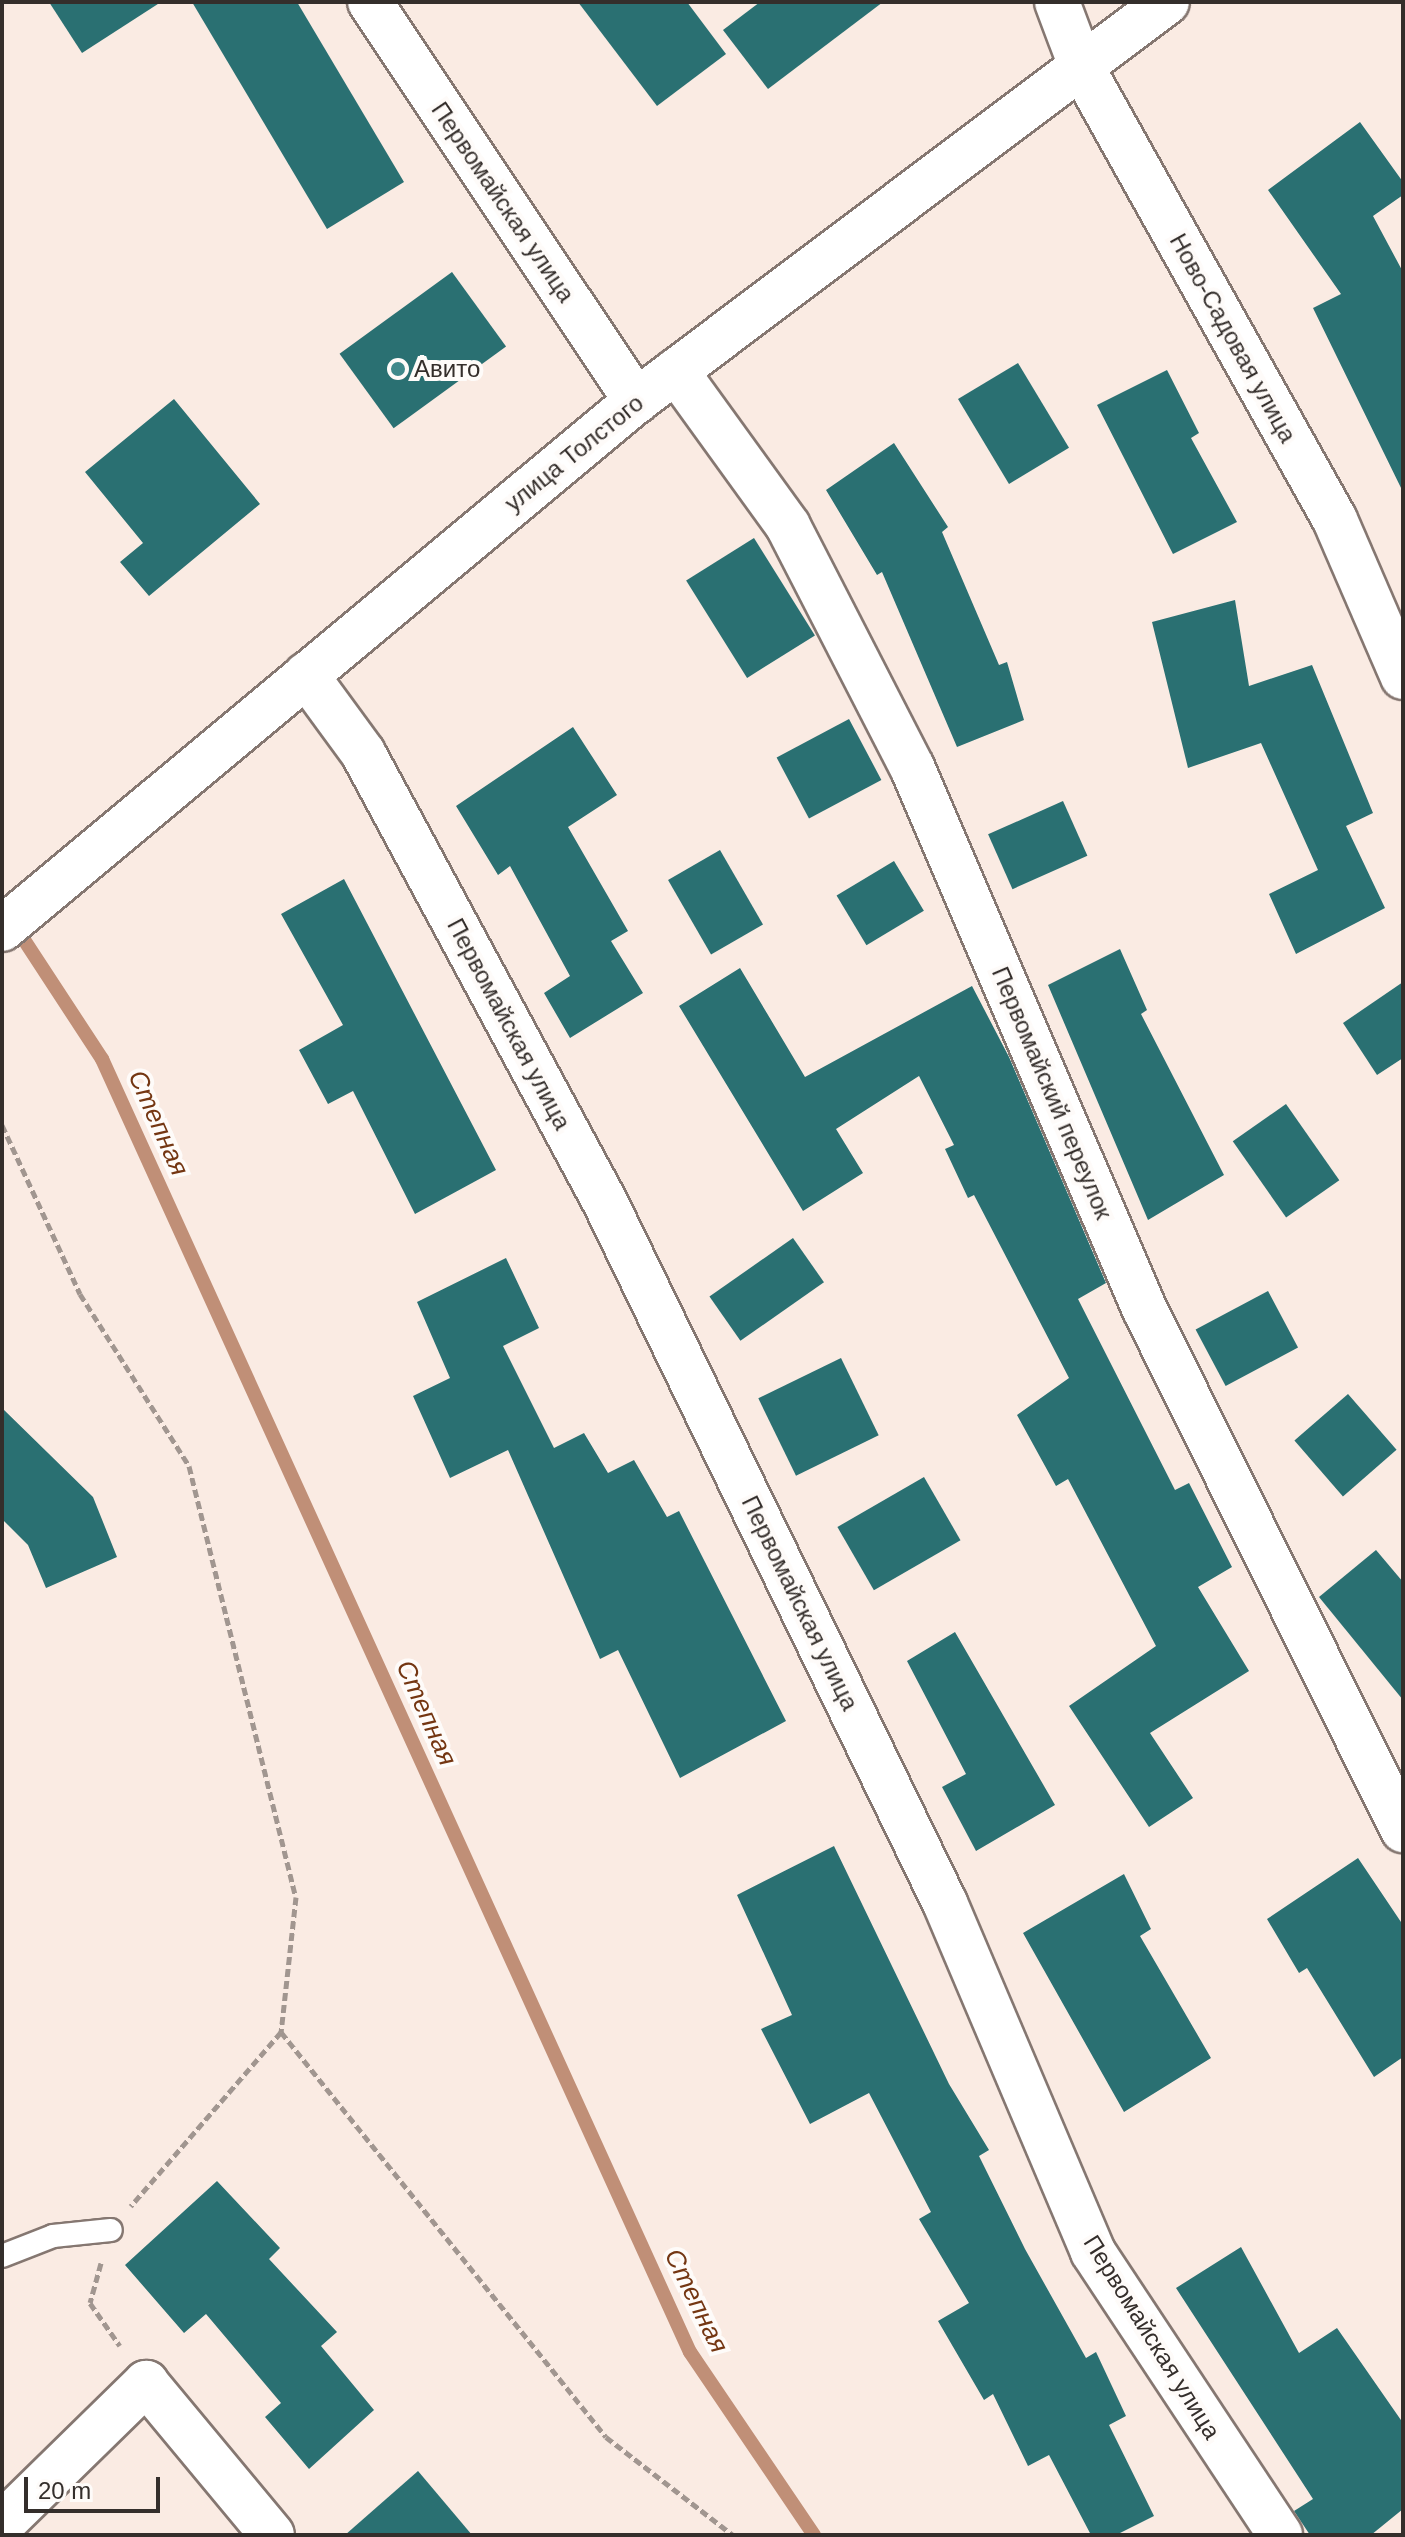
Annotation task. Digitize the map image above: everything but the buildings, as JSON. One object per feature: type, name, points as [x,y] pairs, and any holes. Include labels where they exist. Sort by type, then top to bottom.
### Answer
[{"type":"street","name":"Первомайская улица","points":[[370,2],[636,401]]},
{"type":"street","name":"Ново-Садовая улица","points":[[1057,2],[1081,66],[1335,520],[1403,677]]},
{"type":"street","name":"улица Толстого","points":[[2,929],[636,401],[1167,2]]},
{"type":"street","name":"Первомайский переулок","points":[[676,371],[788,526],[912,767],[1144,1308],[1403,1830]]},
{"type":"street","name":"Первомайская улица","points":[[306,675],[363,753],[605,1202],[945,1903],[1093,2252],[1280,2535]]},
{"type":"street","points":[[2,2524],[146,2383],[272,2535]]},
{"type":"lane","points":[[2,2256],[53,2236],[111,2230]]},
{"type":"path","points":[[2,1125],[80,1294],[189,1466],[296,1897],[281,2032],[111,2230],[90,2303],[146,2383]]},
{"type":"path","points":[[281,2032],[606,2437],[733,2535]]},
{"type":"waterway","name":"Степная","points":[[13,923],[102,1059],[690,2352],[814,2535]]},
{"type":"place","name":"Авито","points":[[398,369]]}]
